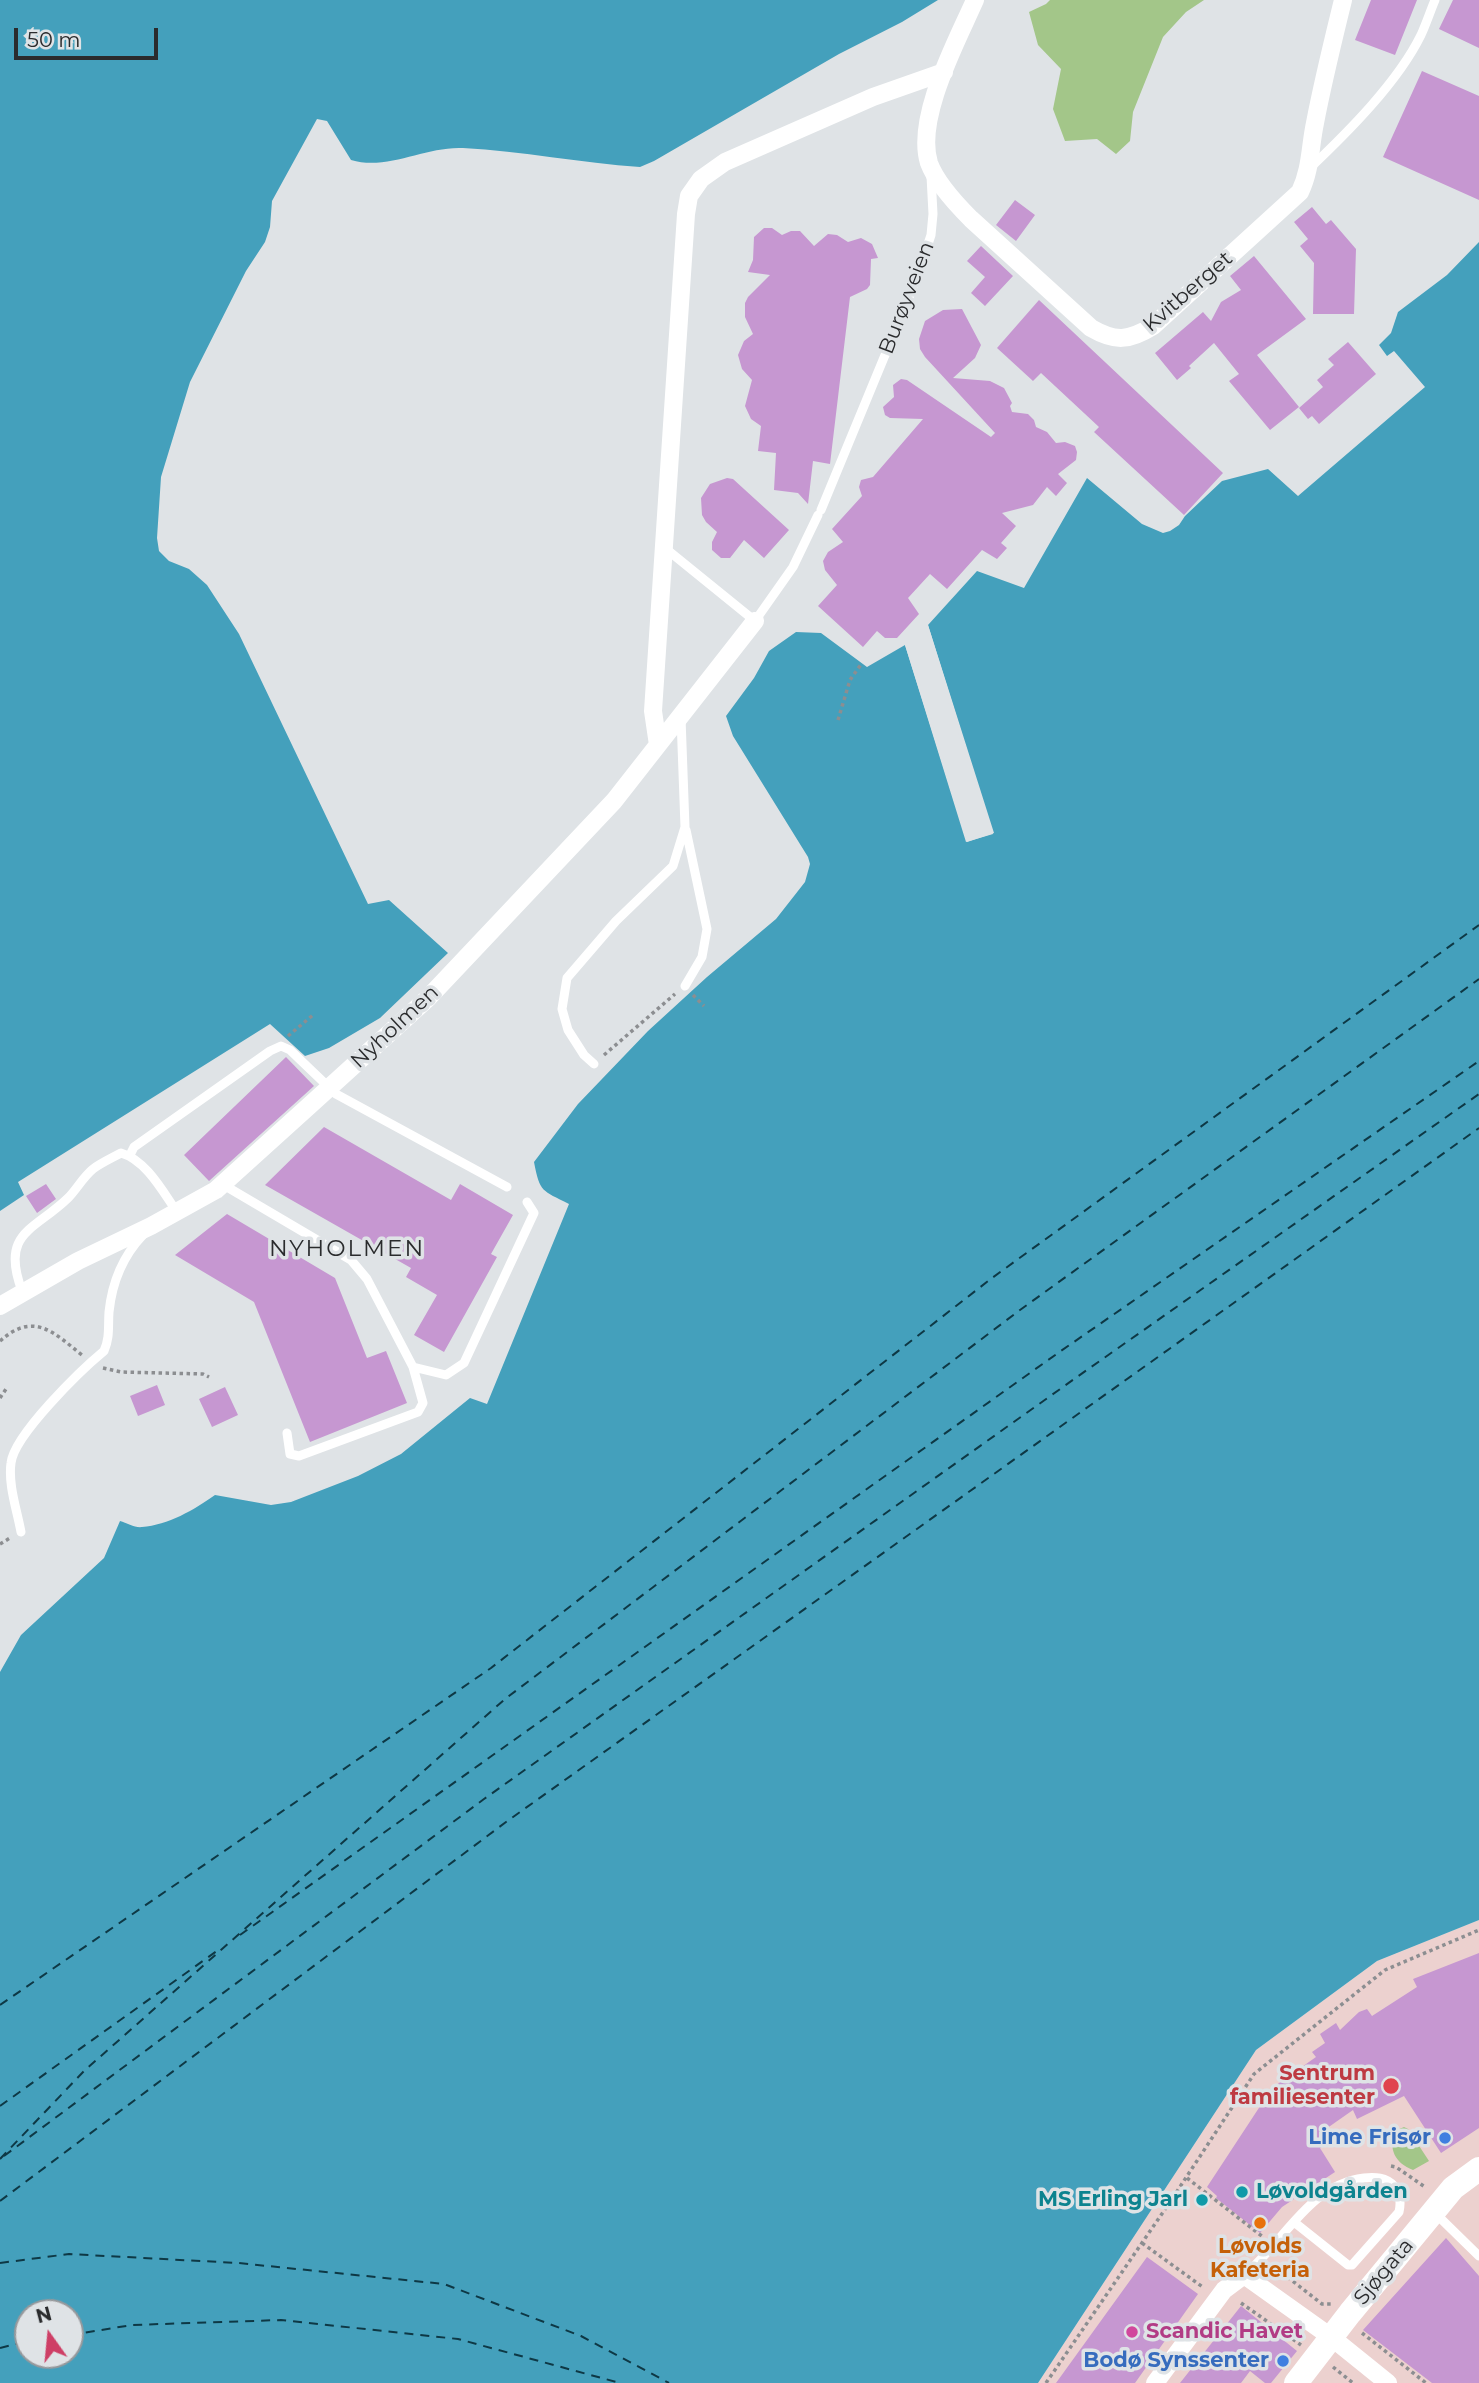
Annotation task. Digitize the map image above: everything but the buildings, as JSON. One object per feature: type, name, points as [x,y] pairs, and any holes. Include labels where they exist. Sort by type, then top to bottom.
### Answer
[{"type":"street","name":"Burøyveien","points":[[929,163],[928,126],[934,96],[975,0]]},
{"type":"street","name":"Kvitberget","points":[[929,163],[954,202],[1091,328],[1105,337],[1121,339],[1138,335],[1153,326],[1300,191],[1309,169],[1324,75],[1343,0]]},
{"type":"street","points":[[658,745],[653,711],[685,214],[689,196],[701,179],[725,162],[873,97],[944,72]]},
{"type":"street","name":"Burøyveien","points":[[721,666],[755,621]]},
{"type":"street","name":"Nyholmen","points":[[0,1306],[78,1261],[177,1212],[222,1184],[428,998],[614,801],[721,666]]},
{"type":"street","name":"Sjøgata","points":[[1296,2383],[1453,2188],[1479,2169]]},
{"type":"street","points":[[1155,2383],[1227,2286],[1244,2274],[1331,2337],[1388,2383]]},
{"type":"lane","points":[[1309,169],[1336,143],[1396,74],[1421,36],[1435,0]]},
{"type":"lane","name":"Burøyveien","points":[[755,621],[793,567],[820,512],[916,280],[931,235],[933,214],[929,163]]},
{"type":"lane","points":[[664,546],[755,621]]},
{"type":"lane","points":[[681,716],[685,827],[707,929],[702,957],[685,986]]},
{"type":"lane","points":[[594,1064],[584,1055],[568,1030],[562,1009],[567,978],[616,921],[673,866],[685,827]]},
{"type":"lane","points":[[130,1155],[134,1147],[270,1051],[281,1046],[290,1050],[328,1089],[507,1187]]},
{"type":"lane","points":[[22,1291],[12,1261],[15,1243],[25,1228],[67,1199],[93,1169],[121,1153],[130,1155],[145,1169],[177,1212]]},
{"type":"lane","points":[[222,1184],[351,1260],[367,1279],[413,1367],[423,1403],[418,1412],[299,1456],[290,1454],[286,1433]]},
{"type":"lane","points":[[413,1367],[446,1375],[464,1363],[534,1213],[527,1202]]},
{"type":"lane","points":[[22,1532],[10,1472],[16,1446],[38,1416],[103,1351],[108,1342],[111,1295],[123,1259],[151,1226]]},
{"type":"lane","points":[[0,1466],[11,1459]]},
{"type":"lane","points":[[1244,2274],[1265,2256],[1294,2222],[1306,2208],[1334,2188],[1373,2177],[1390,2183],[1399,2195],[1399,2211],[1352,2265],[1294,2222]]},
{"type":"lane","points":[[1433,2213],[1479,2256]]},
{"type":"path","points":[[838,720],[850,680],[862,663]]},
{"type":"path","points":[[594,1064],[685,986]]},
{"type":"path","points":[[286,1038],[313,1015]]},
{"type":"path","points":[[0,1341],[9,1333],[28,1325],[50,1329],[90,1362],[106,1370],[203,1374],[209,1377]]},
{"type":"path","points":[[0,1398],[6,1389]]},
{"type":"path","points":[[1045,2383],[1254,2074],[1385,1970],[1479,1930]]},
{"type":"path","points":[[1186,2178],[1263,2237]]},
{"type":"path","points":[[1142,2243],[1206,2289],[1212,2282]]},
{"type":"path","points":[[1278,2267],[1281,2273],[1321,2304]]},
{"type":"path","points":[[1241,2303],[1293,2339]]},
{"type":"path","points":[[1365,2325],[1359,2331],[1426,2383]]},
{"type":"path","points":[[1333,2367],[1353,2383]]},
{"type":"shaded area","points":[[1479,1920],[1479,2383],[1038,2383],[1256,2050],[1377,1961]]},
{"type":"green space","points":[[1050,0],[1204,0],[1186,12],[1163,37],[1133,112],[1130,141],[1116,154],[1097,139],[1065,141],[1053,109],[1061,69],[1038,45],[1029,12]]},
{"type":"green space","points":[[1404,2127],[1429,2161],[1413,2170],[1398,2159],[1393,2149],[1395,2131]]},
{"type":"water","points":[[0,0],[938,0],[640,167],[463,148],[449,148],[393,161],[365,163],[351,160],[327,121],[317,119],[272,201],[270,227],[265,242],[246,271],[190,382],[161,477],[157,538],[159,551],[169,561],[189,569],[207,585],[239,634],[368,904],[389,900],[448,953],[380,1018],[329,1048],[305,1056],[270,1024],[18,1182],[24,1195],[0,1211]]},
{"type":"water","points":[[1479,242],[1479,1920],[1377,1961],[1256,2050],[1038,2383],[0,2383],[0,1672],[21,1635],[104,1558],[120,1521],[139,1527],[152,1526],[190,1511],[215,1495],[271,1505],[291,1502],[358,1476],[401,1454],[470,1398],[487,1404],[569,1204],[544,1189],[538,1180],[534,1162],[578,1104],[648,1031],[776,919],[805,882],[810,864],[808,857],[733,736],[726,716],[754,678],[769,651],[796,632],[821,633],[867,667],[905,645],[966,842],[993,834],[928,625],[977,571],[1024,588],[1087,478],[1142,524],[1163,533],[1179,525],[1222,481],[1268,469],[1298,496],[1425,387],[1394,351],[1387,356],[1379,345],[1391,333],[1398,312],[1447,275]]},
{"type":"pier","points":[[928,625],[994,833],[967,842],[905,645],[907,643],[969,838],[989,831],[925,627]]},
{"type":"ferry route","points":[[0,2005],[491,1668],[992,1278],[1479,925]]},
{"type":"ferry route","points":[[0,2159],[84,2071],[505,1699],[1020,1310],[1479,979]]},
{"type":"ferry route","points":[[240,1935],[1058,1353],[1479,1061]]},
{"type":"ferry route","points":[[4,2156],[484,1799],[1479,1094]]},
{"type":"ferry route","points":[[0,2201],[506,1822],[1479,1128]]},
{"type":"ferry route","points":[[0,2106],[221,1948]]},
{"type":"ferry route","points":[[0,2263],[69,2254],[238,2263],[444,2284],[581,2336],[669,2383]]},
{"type":"ferry route","points":[[84,2333],[132,2325],[281,2320],[458,2339],[620,2383]]},
{"type":"ferry route","points":[[0,2348],[14,2344]]},
{"type":"place","name":"Sentrum familiesenter","points":[[1391,2086]]},
{"type":"place","name":"Lime Frisør","points":[[1445,2138]]},
{"type":"place","name":"Løvoldgården","points":[[1242,2192]]},
{"type":"place","name":"MS Erling Jarl","points":[[1202,2200]]},
{"type":"place","name":"Løvolds Kafeteria","points":[[1260,2223]]},
{"type":"place","name":"Scandic Havet","points":[[1132,2332]]},
{"type":"place","name":"Bodø Synssenter","points":[[1283,2361]]},
{"type":"district","name":"NYHOLMEN","points":[[347,1249]]}]
